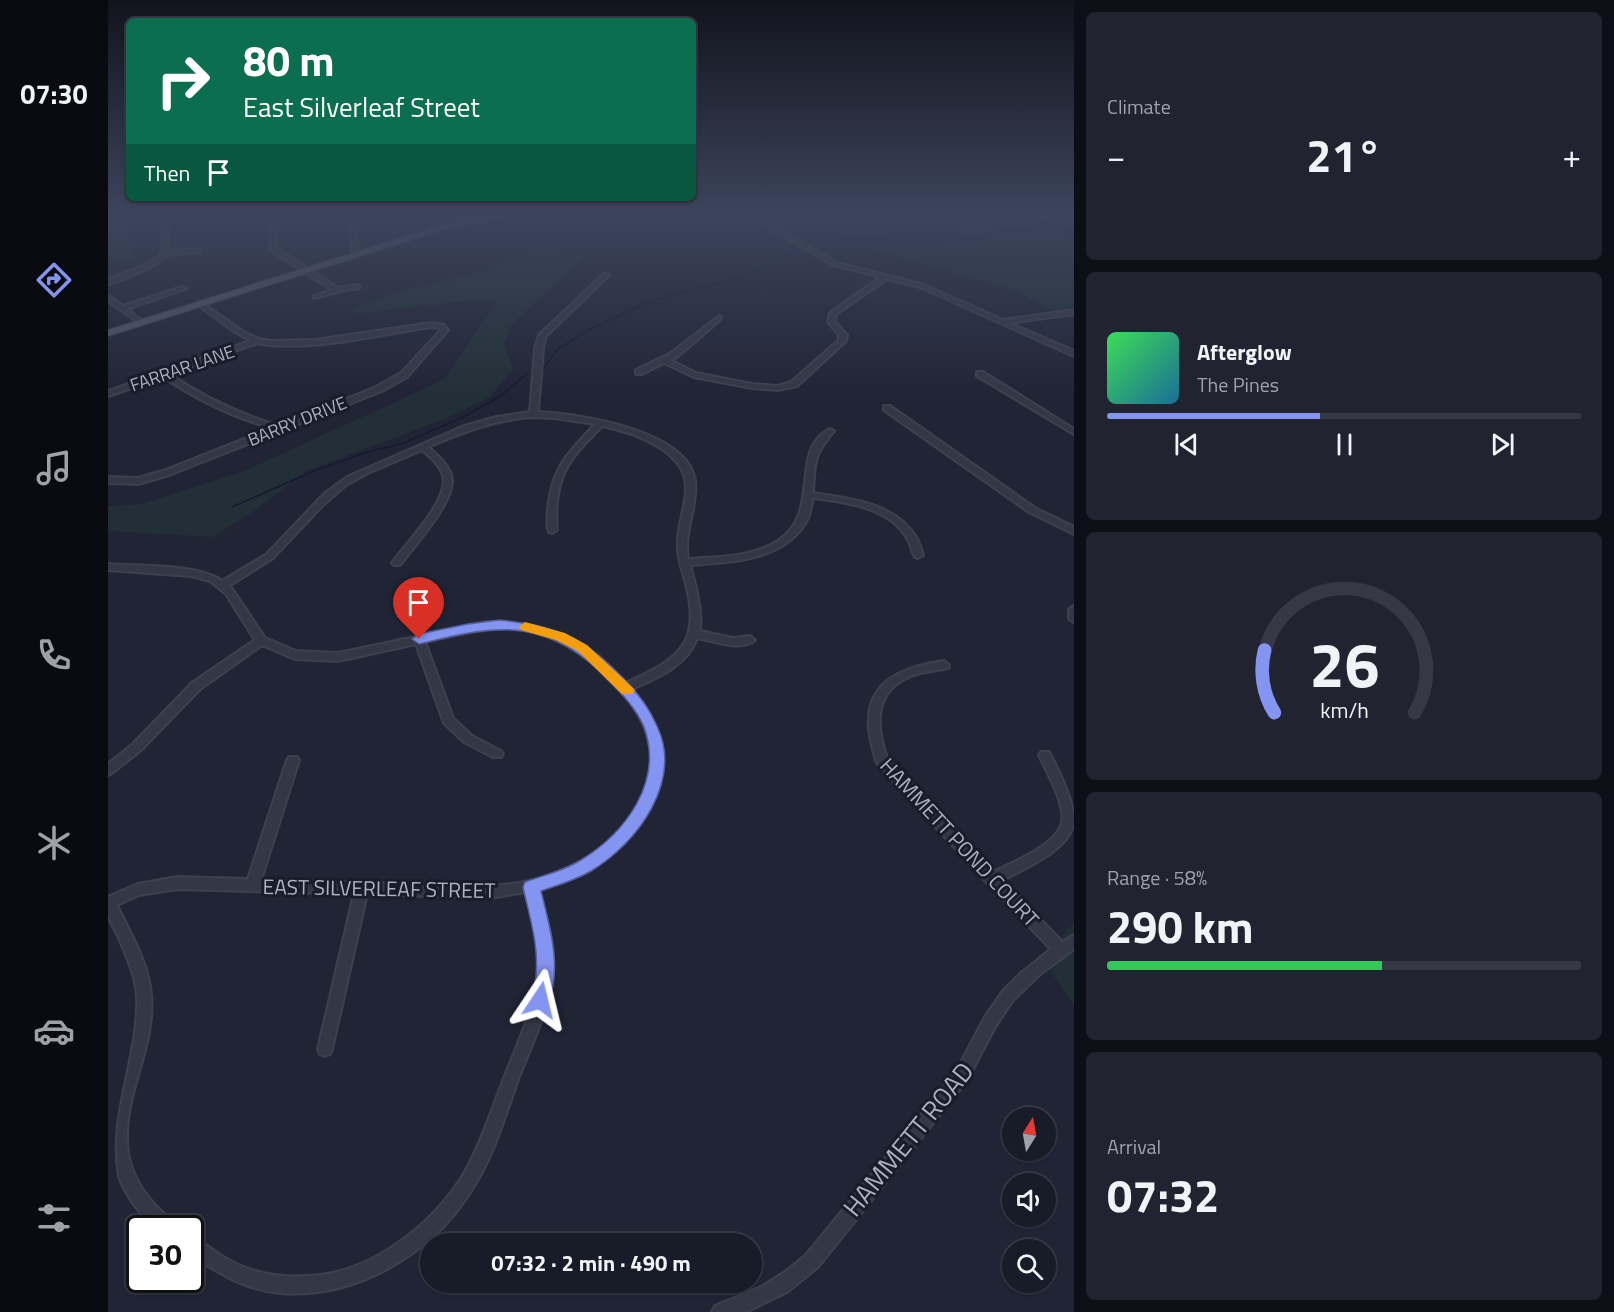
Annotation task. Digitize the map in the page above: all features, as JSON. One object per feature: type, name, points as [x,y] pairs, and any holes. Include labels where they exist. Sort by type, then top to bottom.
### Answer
[{"type":"main road","points":[[108,333],[287,275]]},
{"type":"street","points":[[108,283],[122,275]]},
{"type":"street","points":[[312,275],[337,290]]},
{"type":"street","points":[[534,414],[539,348],[543,335],[606,275]]},
{"type":"street","points":[[877,275],[922,286],[1005,321],[1074,354]]},
{"type":"street","points":[[664,360],[694,375],[726,382],[778,388],[794,384],[842,341],[843,335],[831,321],[833,313],[886,277]]},
{"type":"street","points":[[316,297],[337,290],[357,287]]},
{"type":"street","points":[[122,308],[184,288]]},
{"type":"street","points":[[108,298],[141,322]]},
{"type":"street","points":[[199,303],[257,341]]},
{"type":"street","points":[[1005,321],[1074,312]]},
{"type":"street","points":[[639,372],[664,360],[719,318]]},
{"type":"street","name":"BARRY DRIVE","points":[[108,480],[129,482],[154,477],[398,380],[445,330],[443,326],[436,325],[286,344],[257,341]]},
{"type":"street","name":"FARRAR LANE","points":[[108,394],[257,341]]},
{"type":"street","points":[[165,374],[201,399],[243,417],[279,428]]},
{"type":"street","points":[[980,374],[1074,432]]},
{"type":"street","points":[[887,408],[1032,510],[1074,531]]},
{"type":"street","points":[[223,585],[275,553],[342,484],[423,447],[482,422],[534,414],[569,417],[599,424],[653,440],[670,451],[684,464],[691,485],[682,537],[685,562],[697,614],[696,634],[689,648],[677,659],[625,688]]},
{"type":"street","points":[[552,531],[554,490],[558,473],[568,458],[599,424]]},
{"type":"street","points":[[685,562],[744,556],[777,545],[791,535],[802,523],[807,512],[812,452],[830,431]]},
{"type":"street","points":[[397,563],[443,502],[449,488],[444,466],[423,447]]},
{"type":"street","points":[[809,495],[850,500],[883,513],[907,532],[916,544],[918,555]]},
{"type":"street","points":[[108,567],[191,573],[223,585],[230,592],[261,641],[196,686],[137,747],[108,770]]},
{"type":"street","points":[[1074,609],[1074,619]]},
{"type":"street","name":"EAST SILVERLEAF STREET","points":[[109,903],[138,890],[169,884],[253,884],[490,892],[531,887],[569,874],[603,855],[630,830],[648,801],[656,769],[655,741],[642,710],[625,688],[582,648],[560,637],[537,629],[512,625],[487,626],[353,654],[325,657],[295,654],[261,641]]},
{"type":"street","points":[[696,634],[733,642],[750,640]]},
{"type":"street","points":[[419,639],[448,720],[468,740],[497,754]]},
{"type":"street","name":"HAMMETT POND COURT","points":[[944,665],[922,666],[881,693],[873,709],[871,728],[882,762],[992,879],[1067,946]]},
{"type":"street","points":[[992,879],[1053,845],[1065,833],[1068,820],[1065,804],[1045,755]]},
{"type":"street","points":[[253,884],[293,760]]},
{"type":"street","points":[[204,1253],[234,1272],[252,1279],[294,1285],[319,1283],[342,1279],[386,1261],[407,1248],[446,1212],[462,1191],[482,1153],[540,1000],[546,953],[543,929],[531,887]]},
{"type":"street","points":[[325,1049],[362,888]]},
{"type":"street","points":[[109,903],[139,975],[144,996],[141,1026],[113,1123],[128,1184],[153,1215]]},
{"type":"street","name":"HAMMETT ROAD","points":[[720,1312],[776,1290],[794,1278],[812,1261],[960,1077],[1001,1005],[1018,986],[1067,946]]},
{"type":"shaded area","points":[[470,275],[566,275],[512,324],[504,344],[513,369],[490,397],[442,420],[306,471],[257,509],[213,537],[108,531],[108,506],[141,504],[242,472],[445,379],[497,299],[356,314],[352,309],[405,290]]},
{"type":"shaded area","points":[[964,275],[1074,275],[1074,317],[1066,318],[1014,290]]},
{"type":"shaded area","points":[[1074,923],[1074,1005],[1041,958]]},
{"type":"waterway","points":[[543,369],[557,350],[587,331],[645,303],[745,275]]},
{"type":"waterway","points":[[232,507],[314,471],[370,451],[401,444],[463,417],[499,397],[527,374]]},
{"type":"slow traffic","points":[[525,627],[548,632],[582,648],[627,690]]},
{"type":"route","points":[[419,639],[468,628],[499,625],[512,625],[548,632],[572,642],[598,661],[635,698],[651,728],[657,756],[653,785],[648,801],[630,830],[603,855],[586,866],[531,887],[543,929],[545,946],[544,988],[540,1000]]}]
